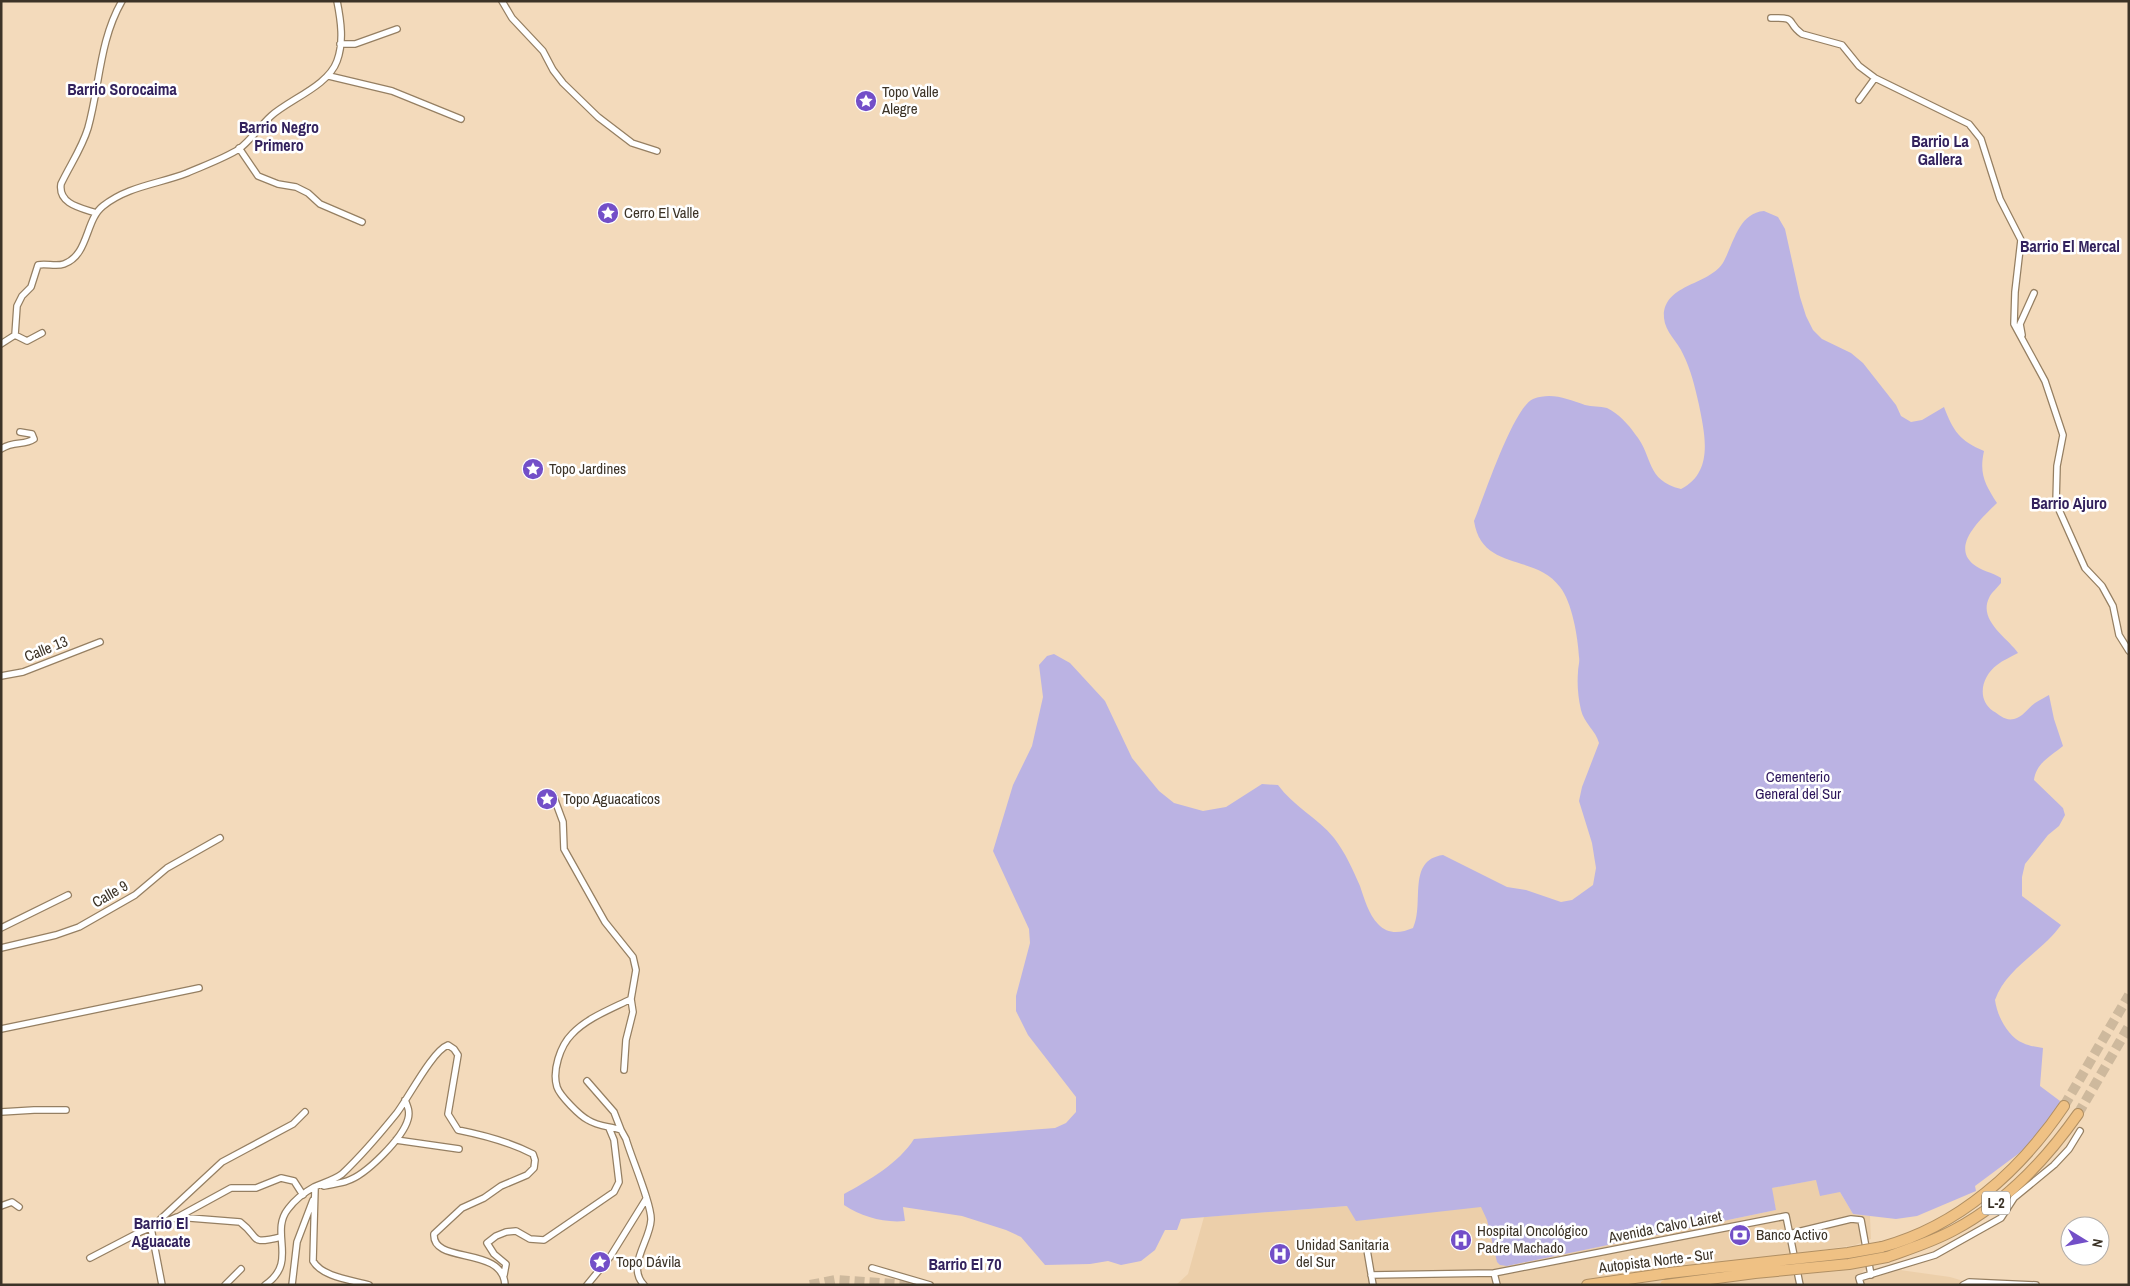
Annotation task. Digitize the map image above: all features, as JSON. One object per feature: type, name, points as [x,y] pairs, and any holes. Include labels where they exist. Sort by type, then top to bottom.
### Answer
[{"type":"highway","name":"Autopista Norte - Sur","points":[[1586,1285],[1735,1265],[1848,1253],[1898,1242],[1958,1213],[1981,1197],[2030,1150],[2064,1106]]},
{"type":"highway","name":"Autopista Norte - Sur","points":[[1665,1285],[1755,1273],[1856,1263],[1887,1258],[1927,1243],[1954,1230],[2000,1200],[2019,1184],[2041,1161],[2078,1114]]},
{"type":"street","points":[[96,213],[68,202],[62,197],[60,191],[61,184],[83,145],[89,127],[108,34],[122,1]]},
{"type":"street","points":[[15,335],[17,306],[22,296],[31,286],[36,268],[41,264],[62,265],[72,259],[85,242],[96,213],[103,206],[136,188],[186,173],[239,148],[272,116],[329,76],[337,62],[340,44],[341,27],[337,1]]},
{"type":"street","points":[[502,1],[512,18],[543,51],[553,70],[563,83],[598,117],[632,143],[657,151]]},
{"type":"street","points":[[1771,18],[1786,17],[1791,19],[1802,34],[1842,45],[1859,66],[1875,78],[1969,124],[1980,139],[2000,198],[2021,240],[2014,321],[2049,389],[2053,408],[2063,435],[2057,466],[2055,497],[2057,507],[2085,568],[2102,586],[2113,606],[2119,636],[2129,651]]},
{"type":"street","points":[[340,44],[355,44],[396,29]]},
{"type":"street","points":[[329,76],[392,91],[461,119]]},
{"type":"street","points":[[1859,100],[1875,78]]},
{"type":"street","points":[[239,148],[258,176],[278,184],[296,187],[308,193],[320,204],[362,222]]},
{"type":"street","points":[[2028,351],[2020,328],[2034,293]]},
{"type":"street","points":[[15,335],[27,341],[42,333]]},
{"type":"street","points":[[1,344],[15,335]]},
{"type":"street","points":[[1,449],[12,443],[30,442],[34,439],[32,434],[20,432]]},
{"type":"street","name":"Calle 13","points":[[1,676],[23,672],[100,642]]},
{"type":"street","points":[[553,795],[563,822],[564,849],[605,922],[633,957],[636,970],[630,999],[633,1012],[626,1040],[624,1070]]},
{"type":"street","name":"Calle 9","points":[[1,948],[56,935],[79,926],[135,895],[167,868],[220,838]]},
{"type":"street","points":[[1,928],[45,904],[68,895]]},
{"type":"street","points":[[1,1029],[199,988]]},
{"type":"street","points":[[621,1130],[609,1128],[586,1119],[557,1088],[556,1071],[559,1053],[570,1035],[584,1023],[630,999]]},
{"type":"street","points":[[266,1285],[276,1277],[283,1261],[283,1218],[288,1209],[313,1188],[340,1175],[371,1143],[406,1100],[432,1059],[442,1047],[448,1045],[458,1055],[448,1114],[458,1130],[475,1133],[533,1154],[535,1160],[534,1168],[527,1175],[501,1186],[484,1198],[462,1208],[434,1234],[433,1239],[438,1246],[496,1265],[504,1275]]},
{"type":"street","points":[[587,1081],[614,1112],[626,1139],[646,1199],[651,1218],[637,1270],[640,1281],[644,1285]]},
{"type":"street","points":[[313,1188],[347,1181],[361,1173],[396,1140],[405,1128],[409,1117],[406,1100]]},
{"type":"street","points":[[1,1112],[66,1110]]},
{"type":"street","points":[[151,1228],[222,1162],[293,1124],[305,1112]]},
{"type":"street","points":[[505,1285],[506,1264],[494,1254],[487,1243],[489,1240],[506,1232],[516,1232],[530,1238],[544,1240],[614,1192],[619,1182],[614,1140],[609,1128]]},
{"type":"street","points":[[1861,1285],[1859,1278],[1935,1255],[2001,1218],[2014,1198],[2054,1165],[2069,1149],[2080,1131]]},
{"type":"street","points":[[396,1140],[459,1149]]},
{"type":"street","points":[[90,1258],[118,1243],[177,1217],[231,1188],[256,1188],[281,1178],[294,1181],[303,1195]]},
{"type":"street","points":[[313,1188],[315,1208],[312,1257],[316,1266],[323,1271],[369,1285]]},
{"type":"street","points":[[292,1285],[297,1242],[313,1199]]},
{"type":"street","points":[[587,1285],[610,1257],[646,1199]]},
{"type":"street","points":[[1,1206],[7,1202],[12,1202],[19,1207]]},
{"type":"street","name":"Avenida Calvo Lairet","points":[[1371,1275],[1494,1274],[1786,1216],[1789,1234]]},
{"type":"street","points":[[177,1217],[240,1222],[253,1238],[258,1240],[282,1237]]},
{"type":"street","points":[[1800,1285],[1789,1234],[1851,1219],[1861,1220],[1871,1275]]},
{"type":"street","points":[[151,1228],[162,1285]]},
{"type":"street","points":[[1366,1244],[1373,1285]]},
{"type":"street","points":[[872,1268],[930,1285]]},
{"type":"street","points":[[225,1285],[241,1269]]},
{"type":"street","points":[[1494,1274],[1497,1285]]},
{"type":"street","points":[[1968,1284],[2036,1285]]},
{"type":"shaded area","points":[[1816,1180],[1840,1192],[1853,1214],[1870,1216],[1871,1239],[1855,1245],[1782,1256],[1786,1275],[1871,1261],[1872,1268],[1864,1270],[1860,1275],[1860,1281],[1900,1270],[1950,1277],[1977,1285],[1176,1285],[1188,1274],[1204,1217],[1348,1206],[1365,1219],[1371,1219],[1484,1205],[1507,1266],[1776,1210],[1771,1188]]},
{"type":"green space","name":"Cementerio General del Sur","points":[[1764,211],[1778,217],[1785,229],[1800,297],[1813,330],[1822,339],[1851,353],[1863,363],[1896,405],[1901,416],[1911,422],[1922,420],[1944,407],[1958,434],[1969,443],[1984,451],[1982,466],[1984,478],[1997,503],[1972,531],[1965,548],[1967,556],[1973,564],[2001,578],[2001,583],[1989,598],[1987,614],[1991,622],[2018,653],[1999,663],[1988,675],[1983,688],[1984,700],[1993,711],[2008,719],[2014,719],[2049,695],[2054,719],[2063,746],[2041,764],[2034,780],[2063,808],[2065,815],[2059,826],[2048,835],[2025,864],[2022,877],[2022,896],[2061,925],[2007,979],[1995,1000],[1998,1013],[2004,1025],[2013,1036],[2025,1044],[2043,1048],[2040,1086],[2060,1101],[2051,1126],[2018,1154],[1975,1186],[1976,1191],[1917,1216],[1896,1219],[1853,1214],[1840,1192],[1820,1196],[1816,1180],[1772,1188],[1776,1210],[1507,1266],[1500,1265],[1497,1262],[1487,1220],[1481,1207],[1356,1221],[1347,1206],[1181,1219],[1177,1230],[1165,1230],[1155,1250],[1141,1261],[1121,1265],[1108,1261],[1090,1264],[1045,1265],[1021,1237],[1006,1230],[962,1216],[903,1207],[905,1221],[889,1221],[866,1216],[844,1205],[844,1194],[892,1164],[914,1139],[1055,1128],[1066,1123],[1076,1112],[1076,1097],[1028,1035],[1016,1011],[1016,996],[1030,943],[1029,929],[993,851],[1013,785],[1032,746],[1043,697],[1039,665],[1047,656],[1054,654],[1070,663],[1105,701],[1132,758],[1159,791],[1174,803],[1203,811],[1226,807],[1262,784],[1278,785],[1334,838],[1352,867],[1372,916],[1386,930],[1399,932],[1413,928],[1418,907],[1420,874],[1424,865],[1432,859],[1443,855],[1507,887],[1526,890],[1561,902],[1572,900],[1593,885],[1596,868],[1592,843],[1579,801],[1582,787],[1599,743],[1583,715],[1580,705],[1578,649],[1571,610],[1564,593],[1549,576],[1498,555],[1487,548],[1479,537],[1474,521],[1500,454],[1517,418],[1525,406],[1533,399],[1540,397],[1559,397],[1611,410],[1623,419],[1633,431],[1661,480],[1681,489],[1691,482],[1699,473],[1703,463],[1705,440],[1696,392],[1681,350],[1665,323],[1665,307],[1679,291],[1709,276],[1718,269],[1743,223],[1756,213]]},
{"type":"tunnel","points":[[2064,1106],[2129,995]]},
{"type":"tunnel","points":[[2078,1114],[2129,1026]]},
{"type":"tunnel","points":[[810,1285],[836,1280],[910,1285]]},
{"type":"place","name":"Topo Valle Alegre","points":[[866,101]]},
{"type":"place","name":"Cerro El Valle","points":[[608,213]]},
{"type":"place","name":"Topo Jardines","points":[[533,469]]},
{"type":"place","name":"Topo Aguacaticos","points":[[547,799]]},
{"type":"place","name":"Banco Activo","points":[[1740,1235]]},
{"type":"place","name":"Hospital Oncológico Padre Machado","points":[[1461,1240]]},
{"type":"place","name":"Unidad Sanitaria del Sur","points":[[1280,1254]]},
{"type":"place","name":"Topo Dávila","points":[[600,1262]]},
{"type":"district","name":"Barrio Sorocaima","points":[[122,89]]},
{"type":"district","name":"Barrio Negro Primero","points":[[279,136]]},
{"type":"district","name":"Barrio La Gallera","points":[[1940,150]]},
{"type":"district","name":"Barrio El Mercal","points":[[2070,246]]},
{"type":"district","name":"Barrio Ajuro","points":[[2069,503]]},
{"type":"district","name":"Barrio El Aguacate","points":[[161,1232]]},
{"type":"district","name":"Barrio El 70","points":[[965,1264]]}]
